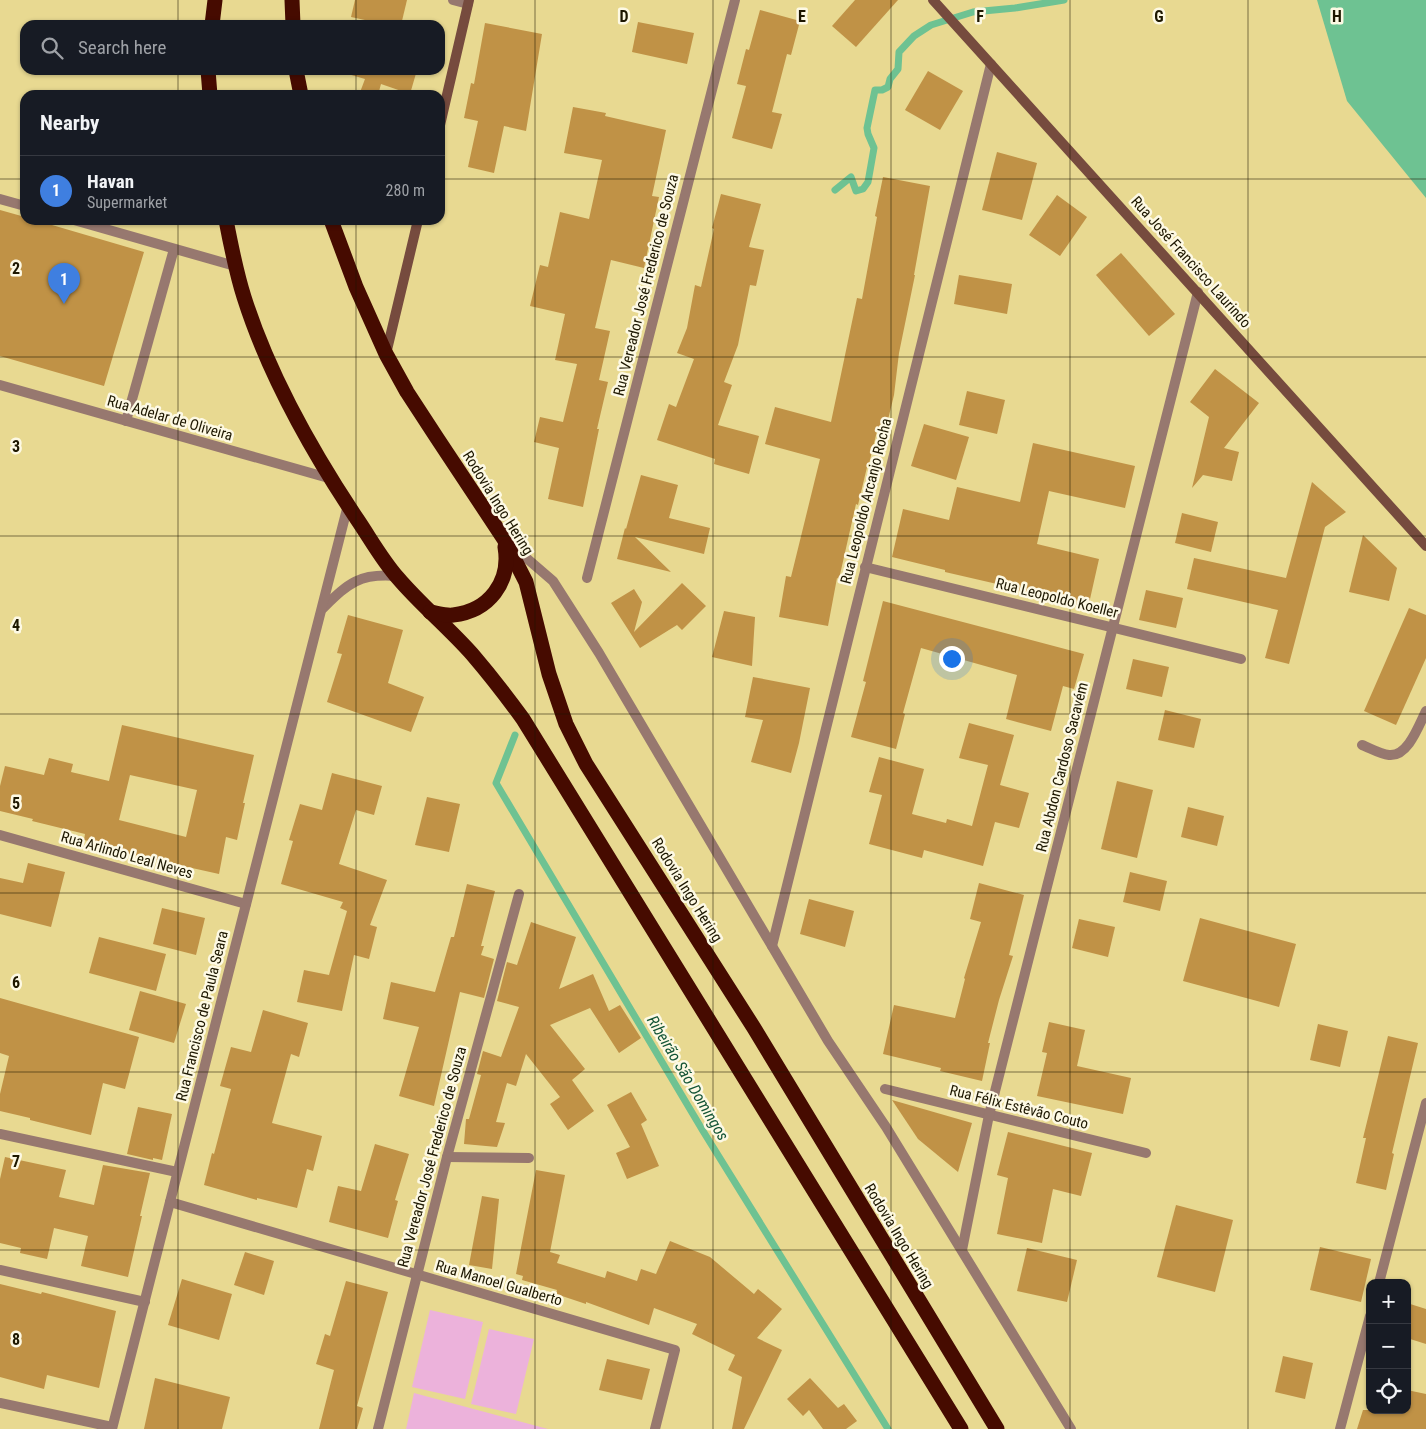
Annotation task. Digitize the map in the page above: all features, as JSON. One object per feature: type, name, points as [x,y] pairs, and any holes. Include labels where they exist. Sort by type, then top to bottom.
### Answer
[{"type":"highway","points":[[213,20],[215,0]]},
{"type":"highway","points":[[292,0],[293,20]]},
{"type":"highway","points":[[208,75],[210,90]]},
{"type":"highway","points":[[297,75],[300,90]]},
{"type":"highway","points":[[227,225],[235,266],[247,306],[277,380],[332,480],[396,576],[471,652],[523,719],[962,1429]]},
{"type":"highway","name":"Rodovia Ingo Hering","points":[[333,225],[356,288],[386,354],[407,392],[504,539],[526,582],[549,674],[566,724],[586,764],[754,1028],[997,1429]]},
{"type":"highway","points":[[430,612],[451,615],[472,611],[490,599],[502,581],[507,560],[504,539]]},
{"type":"main road","name":"Rua José Francisco Laurindo","points":[[933,0],[1426,546]]},
{"type":"main road","points":[[445,104],[469,2]]},
{"type":"main road","points":[[386,354],[417,225]]},
{"type":"street","points":[[453,0],[469,2]]},
{"type":"street","name":"Rua Vereador José Frederico de Souza","points":[[587,578],[735,0]]},
{"type":"street","name":"Rua Leopoldo Arcanjo Rocha","points":[[772,946],[991,64]]},
{"type":"street","points":[[0,199],[20,205]]},
{"type":"street","points":[[91,225],[235,266]]},
{"type":"street","points":[[126,421],[174,249]]},
{"type":"street","name":"Rua Abdon Cardoso Sacavém","points":[[962,1250],[989,1115],[1198,292]]},
{"type":"street","name":"Rua Adelar de Oliveira","points":[[0,385],[332,480]]},
{"type":"street","name":"Rua Francisco de Paula Seara","points":[[112,1428],[348,505]]},
{"type":"street","points":[[504,539],[553,581],[599,653],[828,1041],[886,1128],[1072,1429]]},
{"type":"street","name":"Rua Leopoldo Koeller","points":[[865,567],[1241,659]]},
{"type":"street","points":[[321,610],[343,589],[361,578],[380,575],[396,576]]},
{"type":"street","points":[[1362,745],[1390,755],[1401,752],[1414,736],[1426,711]]},
{"type":"street","name":"Rua Arlindo Leal Neves","points":[[0,835],[246,904]]},
{"type":"street","name":"Rua Vereador José Frederico de Souza","points":[[378,1429],[416,1274],[519,894]]},
{"type":"street","name":"Rua Félix Estêvão Couto","points":[[885,1089],[1146,1153]]},
{"type":"street","points":[[1380,1279],[1426,1103]]},
{"type":"street","points":[[0,1134],[177,1172]]},
{"type":"street","points":[[447,1157],[529,1158]]},
{"type":"street","name":"Rua Manoel Gualberto","points":[[170,1202],[675,1350],[655,1429]]},
{"type":"street","points":[[0,1270],[145,1302]]},
{"type":"street","points":[[1340,1429],[1368,1324]]},
{"type":"street","points":[[0,1403],[112,1428]]},
{"type":"shaded area","points":[[1317,0],[1426,0],[1426,198],[1347,101]]},
{"type":"shaded area","points":[[430,1310],[483,1322],[465,1399],[412,1387]]},
{"type":"shaded area","points":[[489,1329],[534,1339],[516,1414],[471,1404]]},
{"type":"shaded area","points":[[414,1393],[548,1429],[406,1429]]},
{"type":"building","points":[[355,0],[407,0],[402,20],[365,20],[351,17]]},
{"type":"building","points":[[855,0],[898,0],[856,47],[832,26]]},
{"type":"building","points":[[760,10],[800,21],[791,55],[787,54],[772,112],[782,114],[772,149],[732,138],[746,86],[737,84],[746,49],[749,50]]},
{"type":"building","points":[[638,22],[694,33],[687,64],[632,52]]},
{"type":"building","points":[[485,23],[542,34],[526,131],[504,126],[494,173],[468,167],[478,121],[464,118],[471,83],[474,84]]},
{"type":"building","points":[[928,71],[963,91],[940,130],[905,110]]},
{"type":"building","points":[[351,75],[416,75],[411,90],[398,90],[381,84],[379,90],[361,90],[365,79]]},
{"type":"building","points":[[573,107],[606,113],[605,116],[666,130],[652,196],[659,197],[644,268],[611,260],[595,328],[610,331],[599,380],[608,382],[597,429],[599,429],[583,507],[548,499],[559,448],[534,442],[540,417],[563,422],[577,364],[555,360],[565,314],[530,306],[540,265],[548,267],[560,212],[589,219],[602,160],[564,153]]},
{"type":"building","points":[[997,152],[1037,163],[1022,220],[982,210]]},
{"type":"building","points":[[883,177],[930,186],[899,353],[894,395],[886,428],[878,427],[858,505],[856,504],[839,579],[837,578],[828,626],[779,617],[786,576],[791,577],[820,459],[765,444],[775,407],[831,422],[857,298],[862,299]]},
{"type":"building","points":[[721,194],[761,204],[749,247],[764,250],[756,286],[750,285],[738,345],[724,382],[732,385],[718,425],[759,436],[749,474],[714,464],[715,459],[657,440],[669,404],[676,407],[694,359],[677,353],[687,328],[695,285],[701,287],[714,229],[712,228]]},
{"type":"building","points":[[1057,195],[1087,217],[1060,256],[1029,235]]},
{"type":"building","points":[[0,210],[20,216],[20,225],[52,225],[144,252],[104,386],[0,356]]},
{"type":"building","points":[[1121,253],[1175,314],[1149,336],[1096,275]]},
{"type":"building","points":[[959,275],[1012,284],[1007,314],[954,304]]},
{"type":"building","points":[[1215,369],[1259,403],[1224,448],[1239,452],[1232,481],[1203,475],[1192,488],[1209,417],[1190,402]]},
{"type":"building","points":[[967,391],[1005,400],[997,434],[959,425]]},
{"type":"building","points":[[924,424],[969,437],[956,480],[911,466]]},
{"type":"building","points":[[1033,443],[1135,466],[1125,508],[1049,491],[1037,544],[1099,559],[1088,608],[997,586],[997,584],[892,557],[903,509],[949,520],[957,487],[1020,502]]},
{"type":"building","points":[[641,475],[678,485],[669,518],[710,528],[704,554],[635,537],[671,572],[617,559]]},
{"type":"building","points":[[1312,482],[1346,512],[1325,527],[1289,664],[1265,658],[1278,610],[1187,589],[1194,558],[1286,578]]},
{"type":"building","points":[[1182,513],[1218,522],[1211,552],[1175,543]]},
{"type":"building","points":[[1363,535],[1397,568],[1389,601],[1349,592]]},
{"type":"building","points":[[682,583],[706,606],[682,630],[677,625],[640,648],[611,603],[634,589],[642,602],[634,632]]},
{"type":"building","points":[[1146,590],[1183,598],[1176,628],[1139,620]]},
{"type":"building","points":[[883,601],[1084,654],[1074,689],[1063,686],[1051,731],[1006,719],[1017,675],[921,648],[903,713],[905,714],[896,749],[851,737],[866,682],[863,681]]},
{"type":"building","points":[[1409,608],[1426,615],[1426,658],[1396,725],[1364,711]]},
{"type":"building","points":[[724,611],[755,617],[752,666],[712,657]]},
{"type":"building","points":[[348,615],[403,630],[388,683],[424,697],[411,732],[327,702],[342,654],[337,653]]},
{"type":"building","points":[[1133,659],[1169,667],[1162,697],[1126,689]]},
{"type":"building","points":[[753,677],[810,688],[791,773],[751,762],[763,720],[745,717]]},
{"type":"building","points":[[1165,710],[1201,719],[1194,748],[1158,740]]},
{"type":"building","points":[[969,723],[1014,735],[1000,785],[1029,793],[1019,828],[995,822],[983,866],[924,850],[922,858],[869,844],[882,795],[869,792],[879,757],[924,769],[912,814],[946,823],[947,819],[972,826],[988,765],[959,758]]},
{"type":"building","points":[[122,725],[254,755],[237,840],[226,837],[219,874],[120,852],[122,848],[84,840],[85,834],[0,811],[0,786],[5,766],[44,775],[49,758],[73,764],[71,772],[109,781]],"holes":[[[130,775],[197,790],[186,837],[119,820]]]},
{"type":"building","points":[[332,773],[382,786],[374,815],[356,810],[339,864],[387,880],[370,925],[377,927],[369,959],[354,955],[342,1011],[297,1002],[304,970],[329,975],[347,911],[340,908],[343,902],[281,884],[293,841],[289,840],[300,804],[322,810]]},
{"type":"building","points":[[1117,781],[1153,790],[1137,858],[1101,849]]},
{"type":"building","points":[[427,797],[460,804],[449,852],[415,845]]},
{"type":"building","points":[[1188,807],[1224,816],[1217,846],[1181,837]]},
{"type":"building","points":[[28,863],[65,872],[51,927],[0,914],[0,878],[23,883]]},
{"type":"building","points":[[1130,872],[1167,881],[1160,911],[1123,902]]},
{"type":"building","points":[[979,883],[1024,895],[1009,955],[1013,956],[988,1043],[990,1043],[982,1081],[940,1071],[941,1068],[883,1054],[894,1005],[955,1018],[964,978],[981,922],[970,919]]},
{"type":"building","points":[[467,884],[495,891],[481,946],[484,946],[481,955],[494,959],[484,998],[460,992],[434,1106],[399,1096],[419,1027],[383,1019],[391,982],[435,992],[451,937],[454,937]]},
{"type":"building","points":[[809,899],[854,911],[845,947],[800,934]]},
{"type":"building","points":[[162,908],[205,918],[196,955],[153,944]]},
{"type":"building","points":[[1200,918],[1296,944],[1279,1007],[1183,981]]},
{"type":"building","points":[[1079,919],[1115,927],[1108,957],[1072,948]]},
{"type":"building","points":[[531,922],[576,937],[559,989],[593,974],[609,1011],[620,1005],[641,1038],[619,1053],[590,1008],[550,1025],[585,1069],[572,1080],[594,1111],[568,1130],[550,1104],[560,1097],[526,1054],[516,1086],[507,1083],[496,1122],[505,1123],[497,1147],[464,1144],[466,1119],[469,1119],[481,1075],[477,1074],[483,1051],[501,1057],[519,1007],[497,1001],[507,962],[517,965]]},
{"type":"building","points":[[99,937],[166,954],[156,991],[89,973]]},
{"type":"building","points":[[140,991],[186,1004],[174,1043],[129,1030]]},
{"type":"building","points":[[0,998],[139,1037],[125,1089],[103,1083],[91,1135],[0,1111],[0,1094],[9,1056],[0,1053]]},
{"type":"building","points":[[263,1010],[308,1023],[299,1057],[291,1054],[272,1123],[322,1136],[313,1171],[307,1169],[297,1208],[257,1198],[257,1200],[204,1185],[231,1089],[220,1086],[231,1047],[251,1052]]},
{"type":"building","points":[[1049,1022],[1085,1030],[1077,1066],[1131,1078],[1123,1114],[1037,1096],[1047,1053],[1042,1052]]},
{"type":"building","points":[[1318,1024],[1348,1031],[1340,1067],[1310,1060]]},
{"type":"building","points":[[1388,1036],[1418,1043],[1392,1153],[1394,1154],[1386,1190],[1356,1183],[1366,1138],[1363,1138]]},
{"type":"building","points":[[631,1092],[647,1120],[641,1124],[659,1166],[627,1179],[616,1153],[630,1147],[607,1105]]},
{"type":"building","points":[[892,1100],[972,1123],[958,1172],[918,1139]]},
{"type":"building","points":[[138,1107],[172,1114],[162,1160],[153,1158],[153,1160],[127,1154]]},
{"type":"building","points":[[1008,1132],[1092,1153],[1081,1196],[1053,1189],[1042,1243],[997,1234],[1008,1178],[997,1175]]},
{"type":"building","points":[[375,1144],[409,1154],[395,1200],[398,1201],[388,1238],[329,1222],[338,1186],[361,1191]]},
{"type":"building","points":[[5,1157],[66,1170],[59,1197],[94,1205],[103,1165],[150,1173],[128,1277],[81,1266],[88,1236],[54,1228],[47,1259],[20,1253],[21,1248],[0,1243],[0,1179]]},
{"type":"building","points":[[536,1170],[565,1175],[550,1252],[560,1255],[557,1263],[605,1278],[607,1271],[637,1281],[641,1269],[656,1274],[670,1241],[710,1257],[754,1294],[758,1289],[782,1309],[757,1338],[782,1350],[744,1429],[732,1429],[742,1377],[728,1370],[735,1355],[692,1334],[697,1324],[654,1308],[649,1325],[586,1302],[586,1304],[556,1294],[557,1290],[522,1280],[523,1276],[516,1274]]},
{"type":"building","points":[[482,1196],[499,1199],[492,1269],[469,1265]]},
{"type":"building","points":[[1176,1205],[1233,1220],[1215,1292],[1157,1277]]},
{"type":"building","points":[[1320,1247],[1371,1259],[1361,1302],[1310,1290]]},
{"type":"building","points":[[1027,1248],[1077,1260],[1067,1302],[1017,1291]]},
{"type":"building","points":[[245,1252],[274,1261],[264,1295],[234,1285]]},
{"type":"building","points":[[182,1279],[232,1294],[219,1340],[168,1325]]},
{"type":"building","points":[[346,1281],[388,1292],[357,1406],[363,1408],[357,1429],[319,1429],[334,1370],[316,1364],[325,1334],[330,1336]]},
{"type":"building","points":[[0,1284],[41,1294],[42,1292],[116,1311],[99,1388],[47,1375],[44,1389],[0,1377]]},
{"type":"building","points":[[1411,1304],[1426,1309],[1426,1344],[1411,1339]]},
{"type":"building","points":[[1283,1356],[1313,1363],[1305,1399],[1275,1392]]},
{"type":"building","points":[[607,1359],[650,1369],[642,1400],[599,1390]]},
{"type":"building","points":[[155,1378],[230,1397],[222,1429],[144,1429]]},
{"type":"building","points":[[810,1378],[838,1408],[844,1404],[857,1421],[846,1429],[823,1429],[809,1410],[803,1416],[787,1399]]},
{"type":"building","points":[[1411,1391],[1426,1394],[1426,1429],[1357,1429],[1363,1410],[1366,1410],[1366,1414],[1411,1414]]},
{"type":"waterway","name":"Ribeirão São Domingos","points":[[835,190],[851,177],[856,191],[863,189],[868,182],[874,148],[867,128],[875,90],[882,90],[888,87],[890,79],[898,69],[899,52],[914,36],[931,25],[973,12],[1015,8],[1064,0]]},
{"type":"waterway","name":"Ribeirão São Domingos","points":[[515,735],[496,783],[703,1131],[888,1429]]},
{"type":"place","name":"Havan","points":[[64,304]]}]
